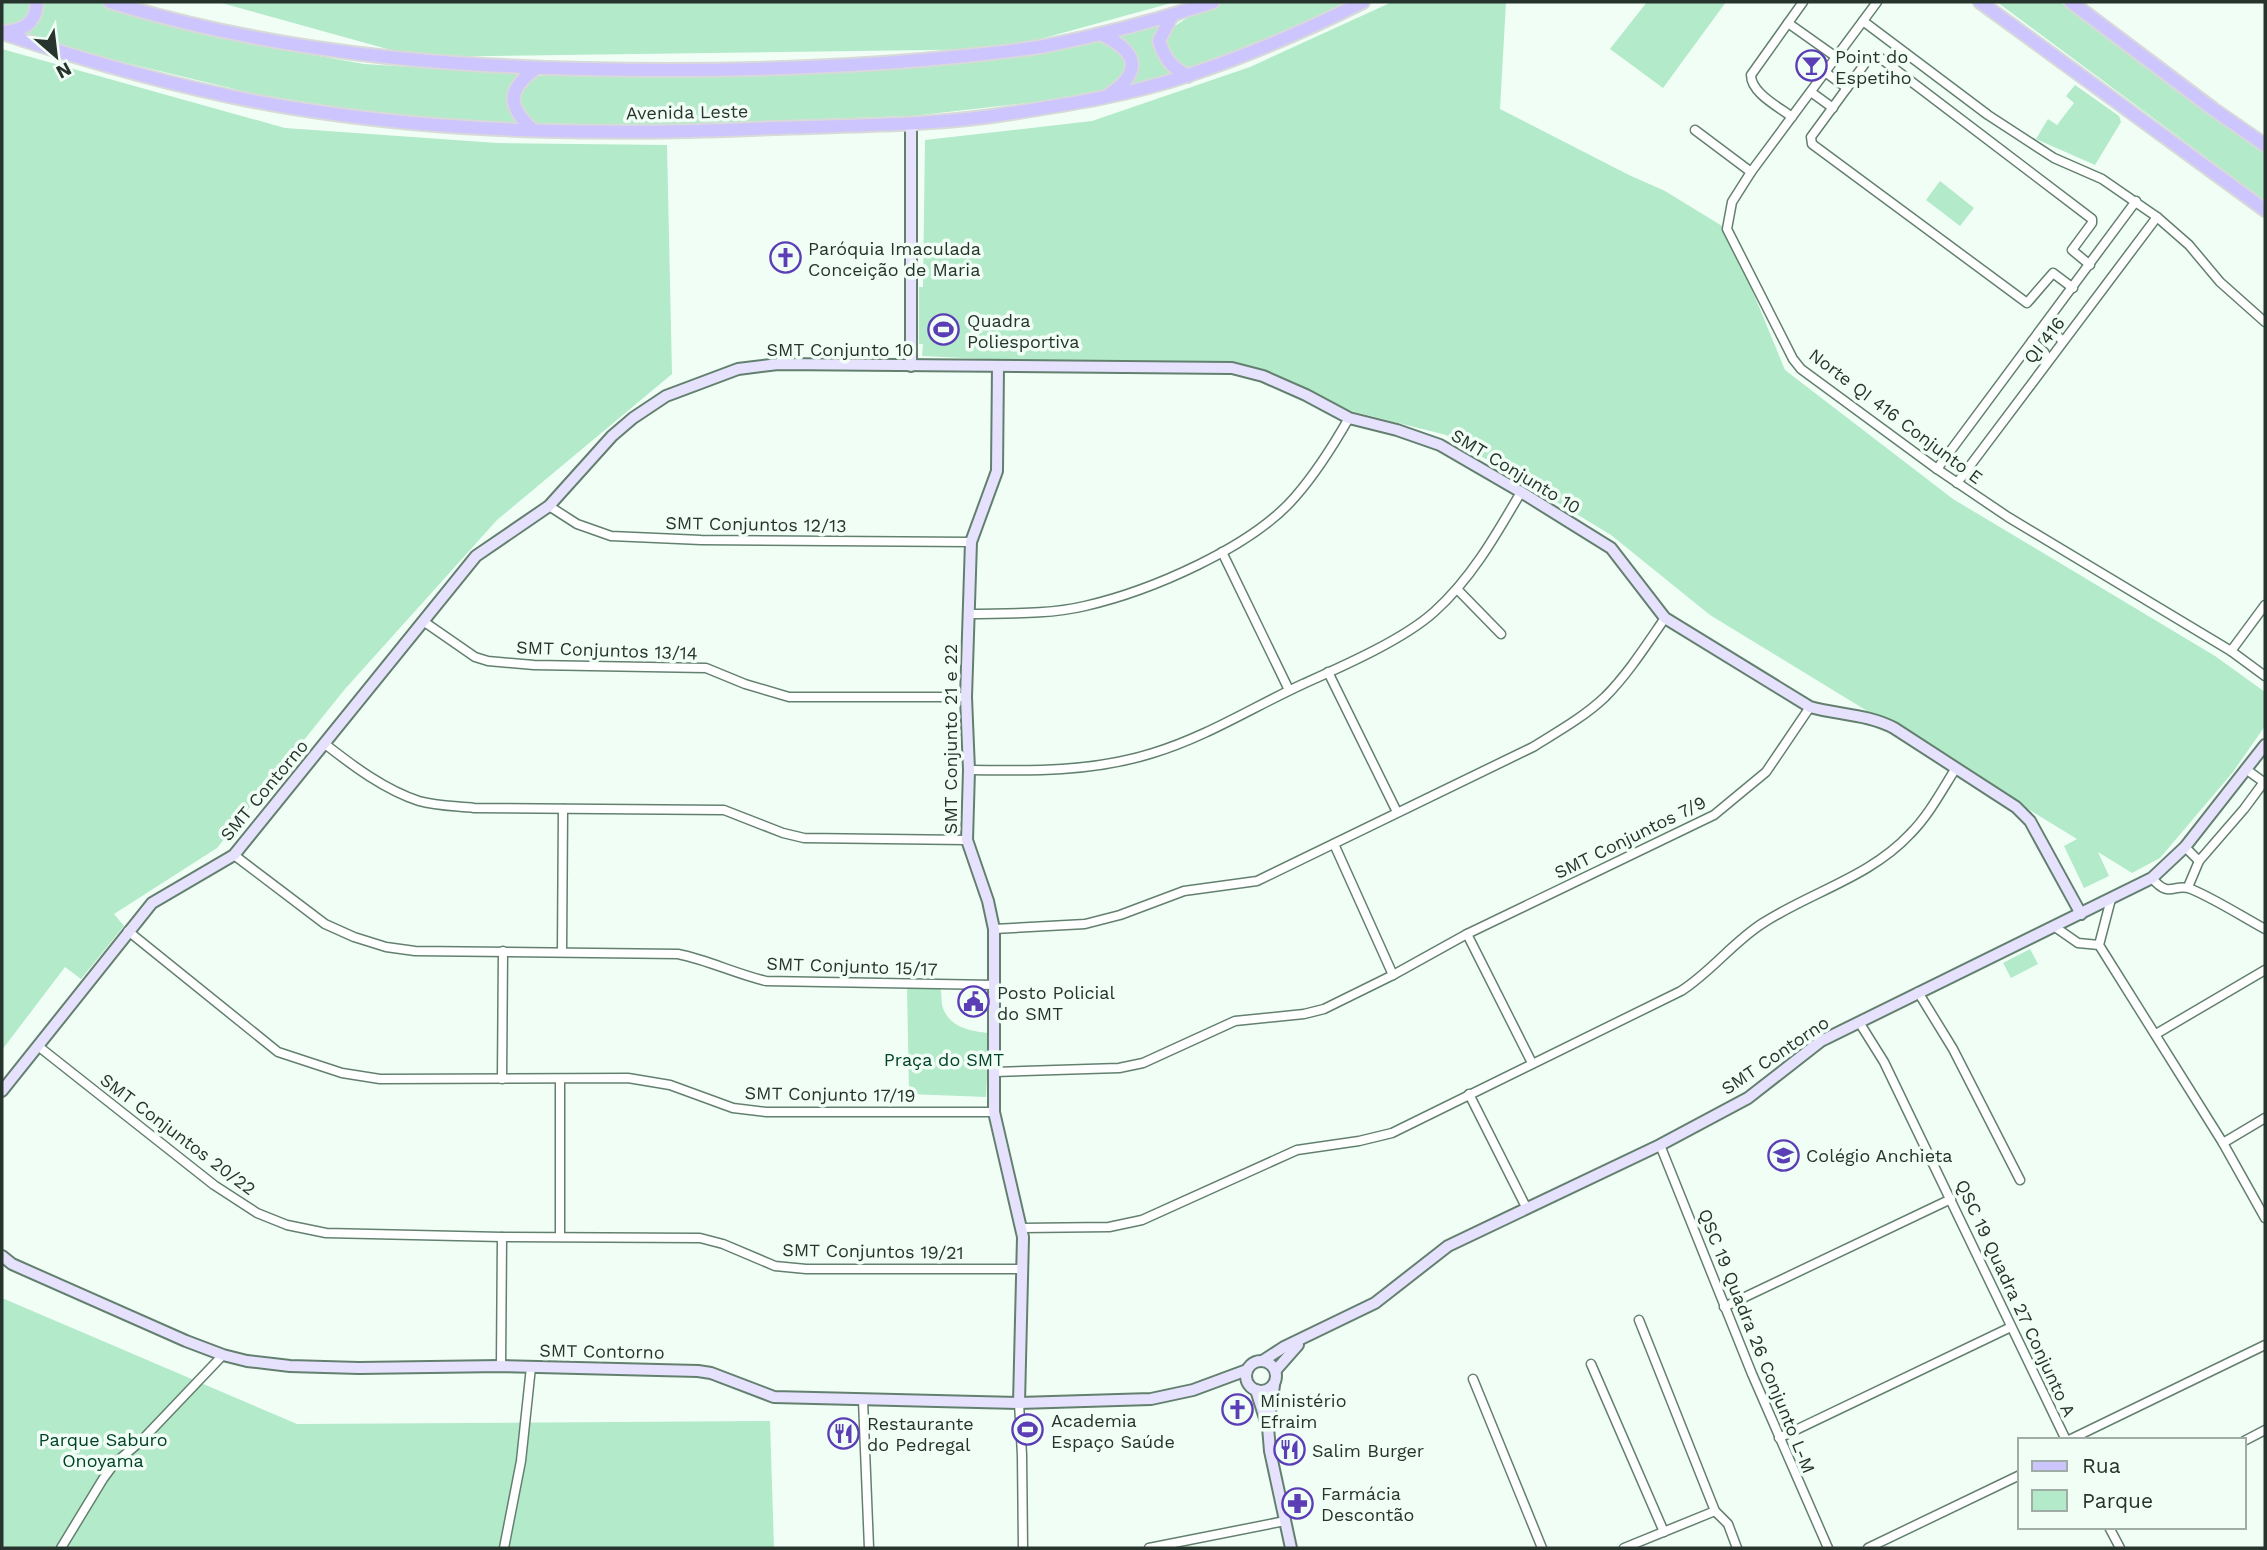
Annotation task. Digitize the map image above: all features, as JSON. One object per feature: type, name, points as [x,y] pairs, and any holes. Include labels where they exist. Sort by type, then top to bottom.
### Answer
[{"type":"main road","points":[[2,33],[14,32],[28,25],[36,14],[37,2]]},
{"type":"main road","points":[[110,2],[239,35],[338,52],[534,69],[764,69],[987,54],[1043,46],[1101,33],[1213,2]]},
{"type":"main road","name":"Avenida Leste","points":[[2,33],[139,75],[256,102],[371,119],[533,130],[722,130],[911,123],[1009,114],[1106,96],[1188,76],[1281,41],[1363,2]]},
{"type":"main road","points":[[1980,2],[2265,210]]},
{"type":"main road","points":[[2071,2],[2265,145]]},
{"type":"main road","points":[[1172,15],[1159,41],[1164,58],[1175,69],[1188,76]]},
{"type":"main road","points":[[1101,33],[1121,43],[1132,60],[1128,77],[1120,87],[1106,96]]},
{"type":"main road","points":[[533,130],[517,113],[512,102],[521,80],[534,69]]},
{"type":"street","points":[[1792,117],[1757,91],[1751,81],[1751,75],[1803,2]]},
{"type":"street","name":"Norte QI 416 Conjunto E","points":[[1877,2],[1751,172],[1728,213],[1727,229],[1793,359],[1801,369],[1957,483],[2008,517],[2231,651],[2265,676]]},
{"type":"street","points":[[1863,21],[1988,115],[2054,158],[2102,179],[2136,201],[2189,244],[2220,282],[2265,322]]},
{"type":"street","points":[[1788,23],[1836,57]]},
{"type":"street","points":[[2073,288],[2053,273],[2027,303],[1812,144],[1811,137],[1869,58],[1879,57],[2092,219],[2073,250],[2090,265]]},
{"type":"street","points":[[1825,72],[1847,88]]},
{"type":"street","points":[[1811,92],[1833,108]]},
{"type":"street","points":[[911,123],[911,366]]},
{"type":"street","points":[[1695,131],[1751,172]]},
{"type":"street","points":[[1937,469],[2136,201]]},
{"type":"street","name":"QI 416","points":[[1957,483],[2157,217]]},
{"type":"street","points":[[2045,325],[2063,341]]},
{"type":"street","points":[[2032,341],[2048,359]]},
{"type":"street","name":"SMT Conjunto 10","points":[[549,506],[612,436],[633,418],[666,396],[738,369],[778,364],[1232,368],[1263,376],[1307,395],[1349,418],[1397,430],[1440,445],[1611,548],[1665,618],[1810,707],[1878,719],[1913,739],[2023,812],[2048,851],[2081,914]]},
{"type":"street","name":"SMT Conjunto 21 e 22","points":[[998,366],[997,471],[971,542],[966,697],[967,840],[988,901],[994,929],[994,1112],[1022,1228],[1019,1403]]},
{"type":"street","points":[[968,614],[1037,612],[1083,606],[1161,581],[1222,552],[1270,521],[1294,498],[1326,457],[1349,418]]},
{"type":"street","points":[[968,770],[1056,770],[1114,762],[1152,753],[1192,739],[1328,672],[1402,634],[1432,614],[1457,589],[1489,545],[1521,492]]},
{"type":"street","name":"SMT Conjuntos 12/13","points":[[549,506],[577,524],[611,536],[656,539],[971,542]]},
{"type":"street","name":"SMT Contorno","points":[[2,1091],[152,903],[234,855],[476,556],[549,506]]},
{"type":"street","points":[[1222,552],[1289,690]]},
{"type":"street","points":[[1457,589],[1501,634]]},
{"type":"street","points":[[2231,651],[2265,604]]},
{"type":"street","points":[[994,929],[1085,924],[1184,891],[1257,881],[1533,747],[1574,721],[1605,697],[1665,618]]},
{"type":"street","name":"SMT Conjuntos 13/14","points":[[423,621],[475,657],[488,661],[534,665],[706,668],[745,684],[789,697],[966,697]]},
{"type":"street","points":[[1328,672],[1397,812]]},
{"type":"street","name":"SMT Conjuntos 7/9","points":[[995,1072],[1119,1068],[1143,1063],[1235,1021],[1304,1014],[1324,1009],[1467,934],[1714,815],[1766,772],[1810,707]]},
{"type":"street","points":[[325,744],[356,768],[420,801],[474,808],[724,810],[783,833],[804,838],[967,840]]},
{"type":"street","name":"SMT Contorno","points":[[1264,1360],[1375,1303],[1448,1246],[1660,1144],[1748,1098],[1810,1048],[2152,878],[2185,848],[2265,746]]},
{"type":"street","points":[[1022,1228],[1109,1227],[1142,1220],[1297,1150],[1385,1135],[1681,991],[1700,979],[1745,936],[1763,923],[1855,876],[1896,848],[1928,813],[1956,768]]},
{"type":"street","points":[[2188,887],[2199,861],[2265,782],[2247,770]]},
{"type":"street","points":[[562,951],[563,809]]},
{"type":"street","points":[[1334,844],[1393,975]]},
{"type":"street","points":[[2185,848],[2199,861]]},
{"type":"street","name":"SMT Conjunto 15/17","points":[[234,855],[325,924],[354,937],[387,947],[415,951],[678,954],[766,981],[995,985]]},
{"type":"street","points":[[2152,878],[2159,886],[2169,890],[2188,887],[2265,929]]},
{"type":"street","points":[[2111,899],[2099,945],[2223,1143],[2265,1218]]},
{"type":"street","points":[[2055,927],[2078,943],[2099,945]]},
{"type":"street","name":"SMT Conjunto 17/19","points":[[128,931],[278,1052],[361,1077],[559,1080],[628,1078],[670,1084],[733,1108],[765,1112],[994,1112]]},
{"type":"street","points":[[1467,934],[1532,1063]]},
{"type":"street","points":[[502,1079],[503,951]]},
{"type":"street","points":[[2156,1034],[2265,970]]},
{"type":"street","points":[[1918,992],[1953,1049],[2020,1180]]},
{"type":"street","name":"QSC 19 Quadra 27 Conjunto A","points":[[1859,1022],[1884,1062],[2067,1438]]},
{"type":"street","name":"SMT Conjuntos 20/22","points":[[38,1046],[214,1185],[257,1213],[287,1226],[326,1233],[560,1236]]},
{"type":"street","points":[[559,1080],[560,1236]]},
{"type":"street","points":[[1469,1094],[1526,1207]]},
{"type":"street","points":[[2223,1143],[2265,1118]]},
{"type":"street","name":"QSC 19 Quadra 26 Conjunto L-M","points":[[1660,1144],[1724,1307],[1828,1548]]},
{"type":"street","points":[[1724,1307],[1951,1199]]},
{"type":"street","name":"SMT Conjuntos 19/21","points":[[560,1236],[700,1238],[723,1244],[775,1266],[790,1268],[1023,1269]]},
{"type":"street","points":[[501,1366],[502,1237]]},
{"type":"street","name":"SMT Contorno","points":[[2,1256],[12,1264],[223,1355],[290,1366],[501,1366],[698,1371],[774,1397],[1019,1403],[1151,1399],[1181,1394],[1247,1370]]},
{"type":"street","points":[[1639,1320],[1715,1511],[1728,1524],[1737,1548]]},
{"type":"street","points":[[1779,1438],[2011,1327]]},
{"type":"street","name":"SMT Contorno","points":[[1276,1370],[1295,1347],[1309,1337]]},
{"type":"street","points":[[2072,1438],[2265,1345]]},
{"type":"street","points":[[61,1548],[114,1464],[142,1440],[223,1355]]},
{"type":"street","points":[[1268,1427],[1247,1370],[1255,1362],[1264,1360],[1276,1370],[1268,1427],[1270,1451],[1291,1548]]},
{"type":"street","points":[[1591,1363],[1664,1532]]},
{"type":"street","points":[[504,1548],[520,1461],[531,1367]]},
{"type":"street","points":[[1474,1378],[1542,1548]]},
{"type":"street","name":"SMT Contorno","points":[[1217,1381],[1252,1386]]},
{"type":"street","points":[[1252,1386],[1266,1390],[1274,1385]]},
{"type":"street","points":[[863,1400],[869,1548]]},
{"type":"street","points":[[1019,1403],[1023,1455],[1023,1548]]},
{"type":"street","points":[[2246,1440],[2265,1430]]},
{"type":"street","points":[[1868,1548],[2018,1476]]},
{"type":"street","points":[[1624,1548],[1715,1511]]},
{"type":"street","points":[[1149,1548],[1285,1521]]},
{"type":"street","points":[[2110,1529],[2120,1548]]},
{"type":"green space","points":[[2,2],[37,2],[21,30],[38,2],[101,2],[160,23],[262,46],[364,64],[537,75],[513,94],[521,127],[375,113],[255,94],[2,33]]},
{"type":"green space","points":[[218,2],[1175,2],[1004,49],[416,57]]},
{"type":"green space","points":[[1222,2],[1346,2],[1239,52],[1173,71],[1161,42],[1181,22]]},
{"type":"green space","points":[[1392,2],[1506,2],[1500,109],[1665,191],[1727,229],[1785,370],[1953,499],[2215,656],[2265,692],[2265,726],[2233,772],[2160,858],[2132,873],[2098,852],[2109,876],[2084,888],[2064,846],[2077,839],[1710,615],[1611,535],[1446,435],[1351,411],[1267,372],[922,356],[923,344],[919,344],[919,287],[923,287],[925,140],[1092,121],[1250,67]]},
{"type":"green space","points":[[1647,2],[1726,2],[1663,88],[1610,49]]},
{"type":"green space","points":[[1997,2],[2060,2],[2265,154],[2265,201]]},
{"type":"green space","points":[[1187,16],[1169,28],[1159,42],[1180,75],[1108,94],[912,116],[531,129],[514,94],[525,82],[539,76],[765,76],[893,69],[983,60],[1100,41]]},
{"type":"green space","points":[[2,49],[285,128],[497,143],[667,145],[672,374],[497,520],[345,689],[217,848],[114,914],[124,926],[81,979],[65,967],[2,1050]]},
{"type":"green space","points":[[2075,85],[2119,116],[2121,122],[2095,165],[2036,139],[2048,119],[2057,125],[2074,103],[2066,96]]},
{"type":"green space","points":[[1940,181],[1974,208],[1960,226],[1926,200]]},
{"type":"green space","points":[[2030,949],[2038,964],[2011,978],[2003,963]]},
{"type":"green space","name":"Praça do SMT","points":[[907,986],[940,987],[942,1005],[954,1023],[974,1031],[989,1033],[986,1097],[909,1094]]},
{"type":"green space","name":"Parque Saburo Onoyama","points":[[2,1298],[297,1424],[770,1421],[774,1548],[2,1548]]},
{"type":"place","name":"Point do Espetiho","points":[[1812,66]]},
{"type":"place","name":"Paróquia Imaculada Conceição de Maria","points":[[785,258]]},
{"type":"place","name":"Quadra Poliesportiva","points":[[944,330]]},
{"type":"place","name":"Posto Policial do SMT","points":[[974,1002]]},
{"type":"place","name":"Colégio Anchieta","points":[[1783,1155]]},
{"type":"place","name":"Ministério Efraim","points":[[1237,1410]]},
{"type":"place","name":"Academia Espaço Saúde","points":[[1028,1430]]},
{"type":"place","name":"Restaurante do Pedregal","points":[[844,1433]]},
{"type":"place","name":"Salim Burger","points":[[1289,1450]]},
{"type":"place","name":"Farmácia Descontão","points":[[1298,1503]]}]
